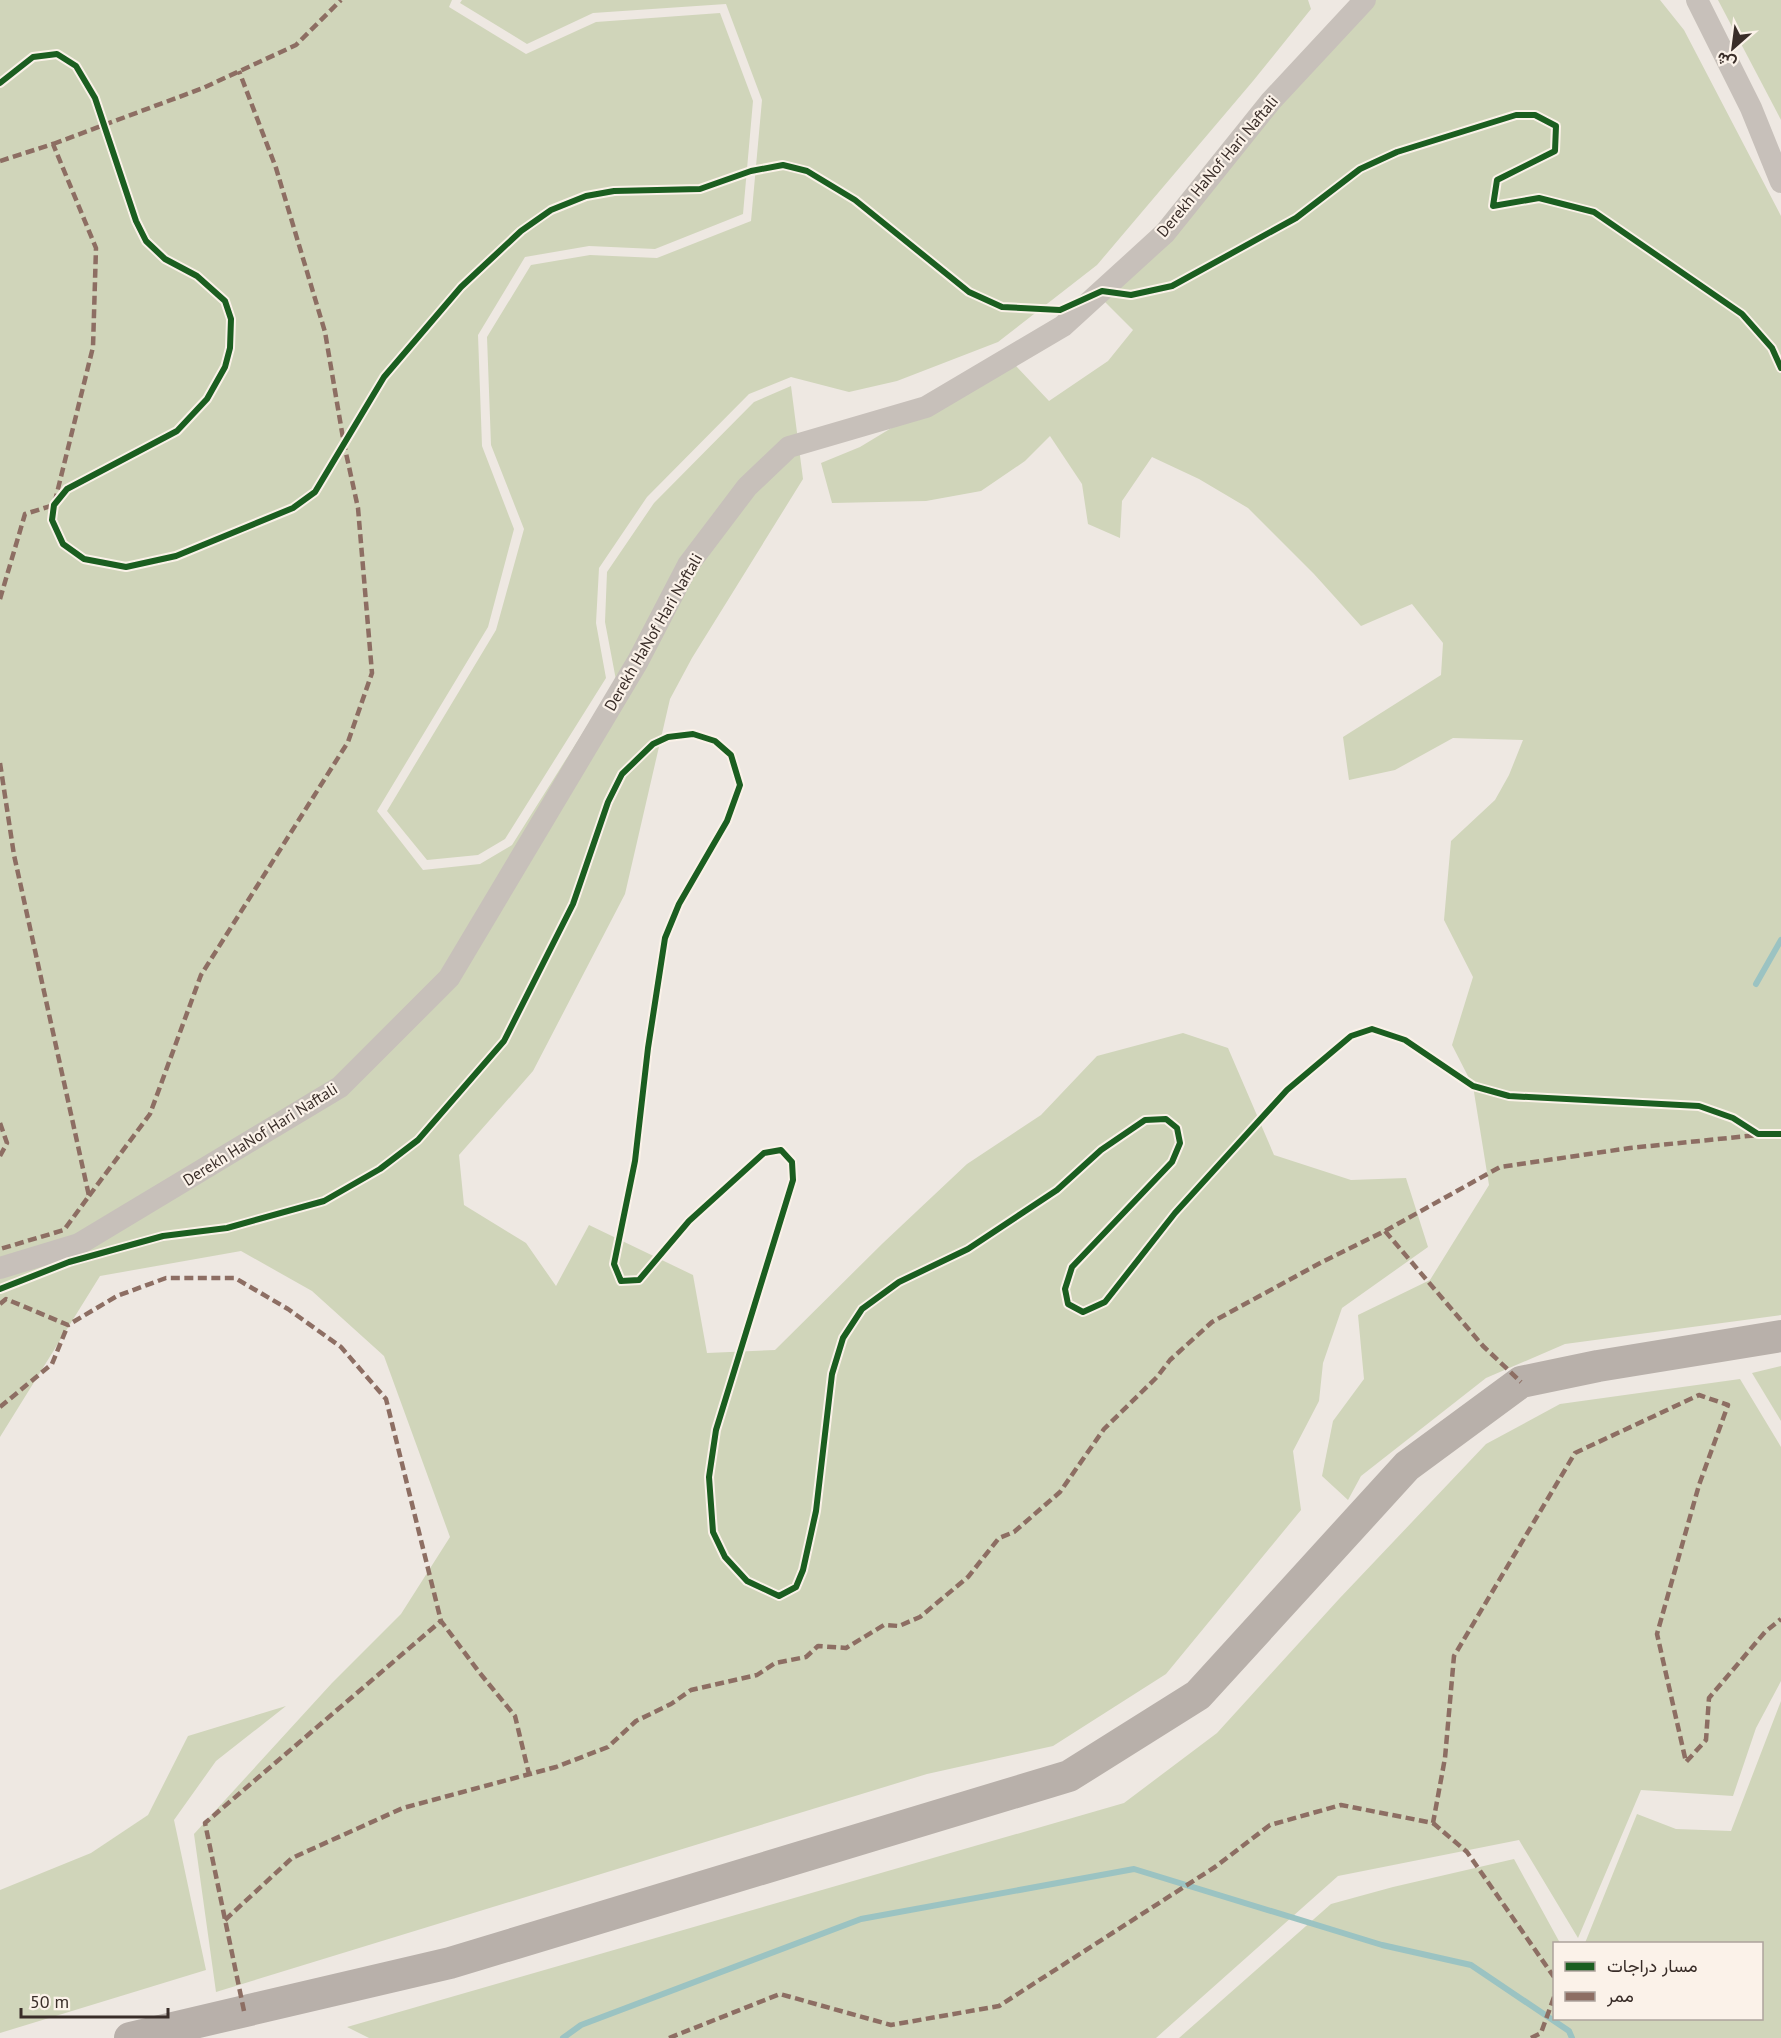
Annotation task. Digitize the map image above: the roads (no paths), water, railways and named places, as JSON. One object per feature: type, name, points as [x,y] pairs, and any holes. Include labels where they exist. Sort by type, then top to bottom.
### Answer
[{"type":"main road","points":[[130,2038],[450,1963],[1069,1776],[1198,1695],[1407,1466],[1521,1382],[1598,1366],[1781,1336]]},
{"type":"street","name":"Derekh HaNof Hari Naftali","points":[[0,1268],[79,1244],[340,1087],[449,978],[638,661],[688,565],[747,487],[789,447],[926,407],[1063,326],[1165,233],[1271,101],[1365,0]]},
{"type":"street","points":[[1697,0],[1751,108],[1781,182]]},
{"type":"waterway","points":[[1756,984],[1781,940]]},
{"type":"waterway","points":[[563,2038],[581,2025],[861,1919],[1134,1869],[1382,1945],[1471,1965],[1569,2031],[1572,2038]]}]
